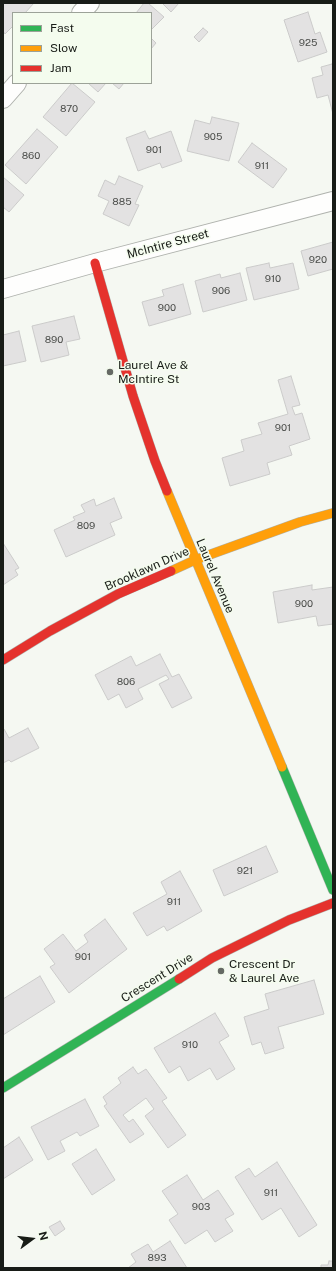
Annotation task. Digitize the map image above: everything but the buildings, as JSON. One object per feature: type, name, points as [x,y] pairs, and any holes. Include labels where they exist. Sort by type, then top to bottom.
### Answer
[{"type":"street","points":[[82,12],[90,3]]},
{"type":"street","points":[[3,99],[16,84]]},
{"type":"street","name":"McIntire Street","points":[[3,289],[95,263],[333,201]]},
{"type":"street","name":"Laurel Avenue","points":[[95,263],[133,396],[150,446],[195,560],[333,890]]},
{"type":"street","name":"Brooklawn Drive","points":[[3,660],[50,631],[118,594],[195,560],[300,522],[333,513]]},
{"type":"street","name":"Crescent Drive","points":[[3,1088],[212,958],[289,920],[333,903]]},
{"type":"traffic: fast","points":[[282,767],[333,890]]},
{"type":"traffic: fast","points":[[3,1088],[179,979]]},
{"type":"traffic: slow","points":[[167,491],[282,767]]},
{"type":"traffic: slow","points":[[171,571],[195,560],[300,522],[333,513]]},
{"type":"traffic: jam","points":[[95,263],[133,396],[167,491]]},
{"type":"traffic: jam","points":[[3,660],[50,631],[118,594],[171,571]]},
{"type":"traffic: jam","points":[[179,979],[212,958],[289,920],[333,903]]},
{"type":"place","name":"Laurel Ave & McIntire St","points":[[110,372]]},
{"type":"place","name":"Crescent Dr & Laurel Ave","points":[[221,971]]}]
